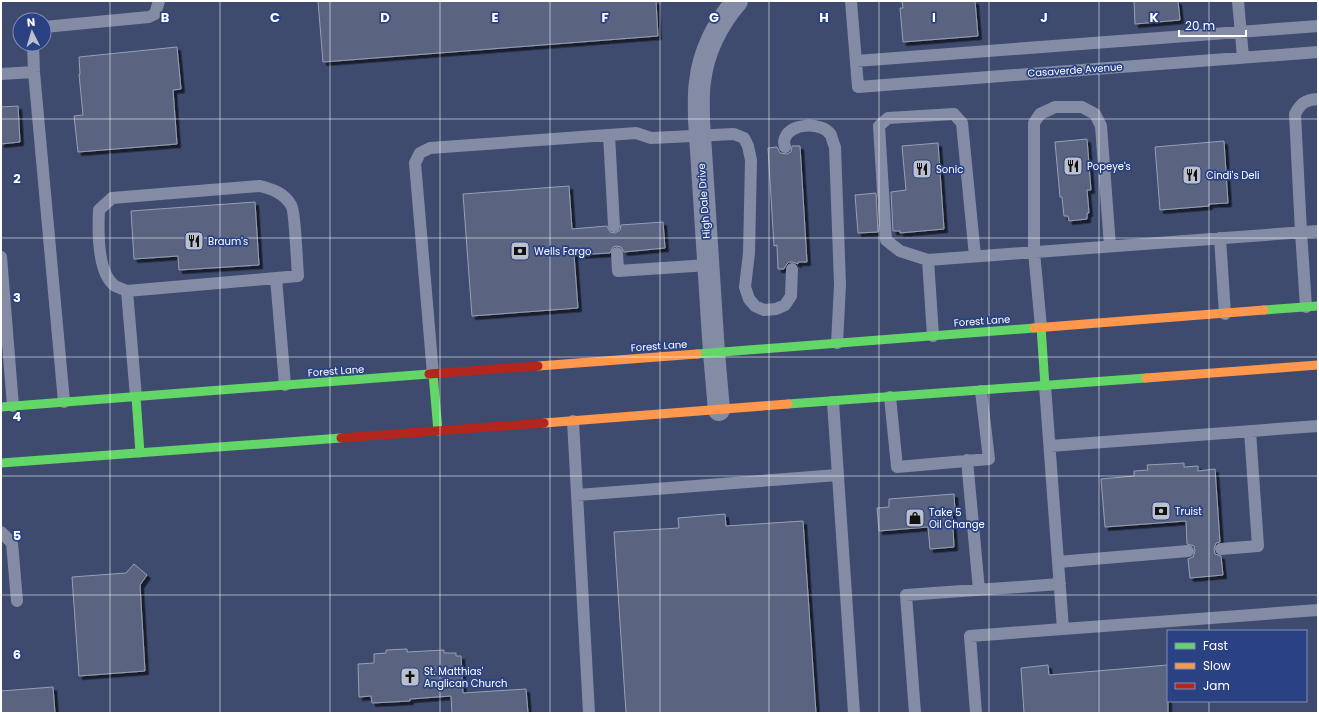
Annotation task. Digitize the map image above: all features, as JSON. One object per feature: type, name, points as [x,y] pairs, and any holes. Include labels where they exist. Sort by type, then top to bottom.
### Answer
[{"type":"main road","name":"Forest Lane","points":[[7,407],[1312,307]]},
{"type":"main road","points":[[1041,328],[1045,386]]},
{"type":"main road","points":[[1,463],[1318,365]]},
{"type":"main road","points":[[433,374],[438,431]]},
{"type":"main road","points":[[136,397],[140,453]]},
{"type":"street","name":"High Dale Drive","points":[[719,410],[700,135],[700,82],[705,53],[727,12],[737,1]]},
{"type":"lane","points":[[52,26],[150,17],[156,14],[159,1]]},
{"type":"lane","name":"Casaverde Avenue","points":[[851,1],[858,87],[1318,52]]},
{"type":"lane","points":[[1238,1],[1243,57]]},
{"type":"lane","points":[[856,61],[1318,26]]},
{"type":"lane","points":[[33,52],[64,402]]},
{"type":"lane","points":[[1,74],[34,72]]},
{"type":"lane","points":[[1312,307],[1300,232],[1295,114],[1300,105],[1311,100],[1318,99]]},
{"type":"lane","points":[[1041,328],[1034,252],[1034,123],[1040,114],[1055,107],[1082,106],[1095,114],[1101,126],[1110,246]]},
{"type":"lane","points":[[975,256],[962,123],[954,114],[888,118],[879,126],[886,240],[900,251],[928,260],[1318,231]]},
{"type":"lane","points":[[785,147],[784,139],[789,131],[797,126],[822,128],[830,134],[834,147],[840,285],[838,343]]},
{"type":"lane","points":[[433,374],[415,163],[420,153],[430,148],[636,133],[651,138],[734,134],[744,138],[748,146],[751,160],[749,253],[745,287],[749,299],[755,306],[764,310],[776,309],[785,305],[792,296],[792,269]]},
{"type":"lane","points":[[609,135],[614,226]]},
{"type":"lane","points":[[260,186],[272,189],[283,196],[292,206],[298,276],[276,278],[127,290],[115,285],[108,275],[101,258],[98,233],[99,210],[112,198],[260,186]]},
{"type":"lane","points":[[1220,238],[1226,314]]},
{"type":"lane","points":[[617,252],[618,271],[708,265]]},
{"type":"lane","points":[[1,257],[7,407]]},
{"type":"lane","points":[[928,260],[933,336]]},
{"type":"lane","points":[[276,278],[285,385]]},
{"type":"lane","points":[[127,290],[136,397]]},
{"type":"lane","points":[[1045,386],[1063,629]]},
{"type":"lane","points":[[890,397],[896,467],[989,459],[981,391]]},
{"type":"lane","points":[[833,402],[854,713]]},
{"type":"lane","points":[[573,421],[589,713]]},
{"type":"lane","points":[[1050,446],[1318,426]]},
{"type":"lane","points":[[1221,549],[1258,546],[1250,431]]},
{"type":"lane","points":[[968,460],[979,590]]},
{"type":"lane","points":[[577,495],[838,475]]},
{"type":"lane","points":[[1,532],[12,543],[17,601]]},
{"type":"lane","points":[[1058,562],[1188,551]]},
{"type":"lane","points":[[915,713],[906,595],[1060,584]]},
{"type":"lane","points":[[976,713],[970,636],[1318,610]]},
{"type":"building","points":[[318,1],[656,1],[658,36],[323,62]]},
{"type":"building","points":[[902,1],[975,1],[978,36],[903,42],[900,8],[903,8]]},
{"type":"building","points":[[1134,1],[1178,1],[1180,20],[1135,24]]},
{"type":"building","points":[[177,47],[181,89],[173,90],[177,144],[78,152],[74,116],[83,115],[79,57]]},
{"type":"building","points":[[18,106],[20,142],[1,144],[1,107]]},
{"type":"building","name":"Popeye's","points":[[1087,139],[1091,190],[1087,190],[1089,213],[1087,213],[1087,219],[1069,221],[1068,216],[1064,216],[1062,197],[1060,197],[1055,142]]},
{"type":"building","name":"Cindi's Deli","points":[[1224,141],[1228,203],[1160,210],[1155,147]]},
{"type":"building","name":"Sonic","points":[[938,143],[944,229],[900,233],[900,231],[893,231],[891,192],[906,190],[902,146]]},
{"type":"building","points":[[792,146],[800,146],[807,262],[798,262],[798,264],[789,262],[784,269],[778,269],[777,245],[774,246],[768,148],[777,147],[780,153],[787,154],[791,152]]},
{"type":"building","name":"Wells Fargo","points":[[569,186],[572,229],[607,226],[610,232],[615,233],[620,230],[621,225],[663,222],[665,248],[624,252],[621,247],[616,246],[613,247],[610,253],[574,255],[578,308],[472,316],[463,194]]},
{"type":"building","points":[[876,193],[878,232],[858,233],[855,195]]},
{"type":"building","name":"Braum's","points":[[255,202],[259,265],[179,270],[178,256],[134,259],[131,211]]},
{"type":"building","name":"Truist","points":[[1184,463],[1184,467],[1198,466],[1198,471],[1215,469],[1220,542],[1216,543],[1214,549],[1215,554],[1221,556],[1223,575],[1190,578],[1188,559],[1193,557],[1195,551],[1194,546],[1187,544],[1186,521],[1105,527],[1101,479],[1134,476],[1134,471],[1148,470],[1147,465]]},
{"type":"building","name":"Take 5 Oil Change","points":[[954,494],[955,511],[952,511],[954,547],[930,549],[928,527],[879,531],[877,508],[889,507],[889,499]]},
{"type":"building","points":[[725,514],[726,526],[803,521],[816,713],[626,713],[614,532],[679,528],[678,518]]},
{"type":"building","points":[[134,564],[147,575],[140,585],[145,671],[79,676],[72,577],[126,573]]},
{"type":"building","name":"St. Matthias' Anglican Church","points":[[407,649],[407,652],[444,650],[444,653],[456,653],[456,656],[461,656],[463,693],[526,689],[528,713],[452,713],[451,696],[410,699],[410,701],[372,703],[371,696],[359,697],[358,664],[374,663],[374,654],[386,653],[386,650]]},
{"type":"building","points":[[1048,665],[1049,675],[1167,665],[1168,713],[1024,713],[1021,668]]},
{"type":"building","points":[[53,687],[55,713],[1,713],[1,691]]},
{"type":"traffic: fast","points":[[1264,310],[1318,306]]},
{"type":"traffic: fast","points":[[1041,327],[1045,386]]},
{"type":"traffic: fast","points":[[697,354],[1034,328]]},
{"type":"traffic: fast","points":[[1,407],[429,374]]},
{"type":"traffic: fast","points":[[433,374],[438,431]]},
{"type":"traffic: fast","points":[[788,404],[1146,378]]},
{"type":"traffic: fast","points":[[136,397],[140,453]]},
{"type":"traffic: fast","points":[[1,463],[341,438]]},
{"type":"traffic: slow","points":[[1034,328],[1264,310]]},
{"type":"traffic: slow","points":[[538,366],[697,354]]},
{"type":"traffic: slow","points":[[1146,378],[1318,365]]},
{"type":"traffic: slow","points":[[544,423],[788,404]]},
{"type":"traffic: jam","points":[[429,374],[538,366]]},
{"type":"traffic: jam","points":[[341,438],[544,423]]},
{"type":"place","name":"Popeye's","points":[[1073,166]]},
{"type":"place","name":"Sonic","points":[[922,169]]},
{"type":"place","name":"Cindi's Deli","points":[[1192,175]]},
{"type":"place","name":"Braum's","points":[[194,241]]},
{"type":"place","name":"Wells Fargo","points":[[520,251]]},
{"type":"place","name":"Truist","points":[[1161,511]]},
{"type":"place","name":"Take 5 Oil Change","points":[[915,518]]},
{"type":"place","name":"St. Matthias' Anglican Church","points":[[410,677]]}]
